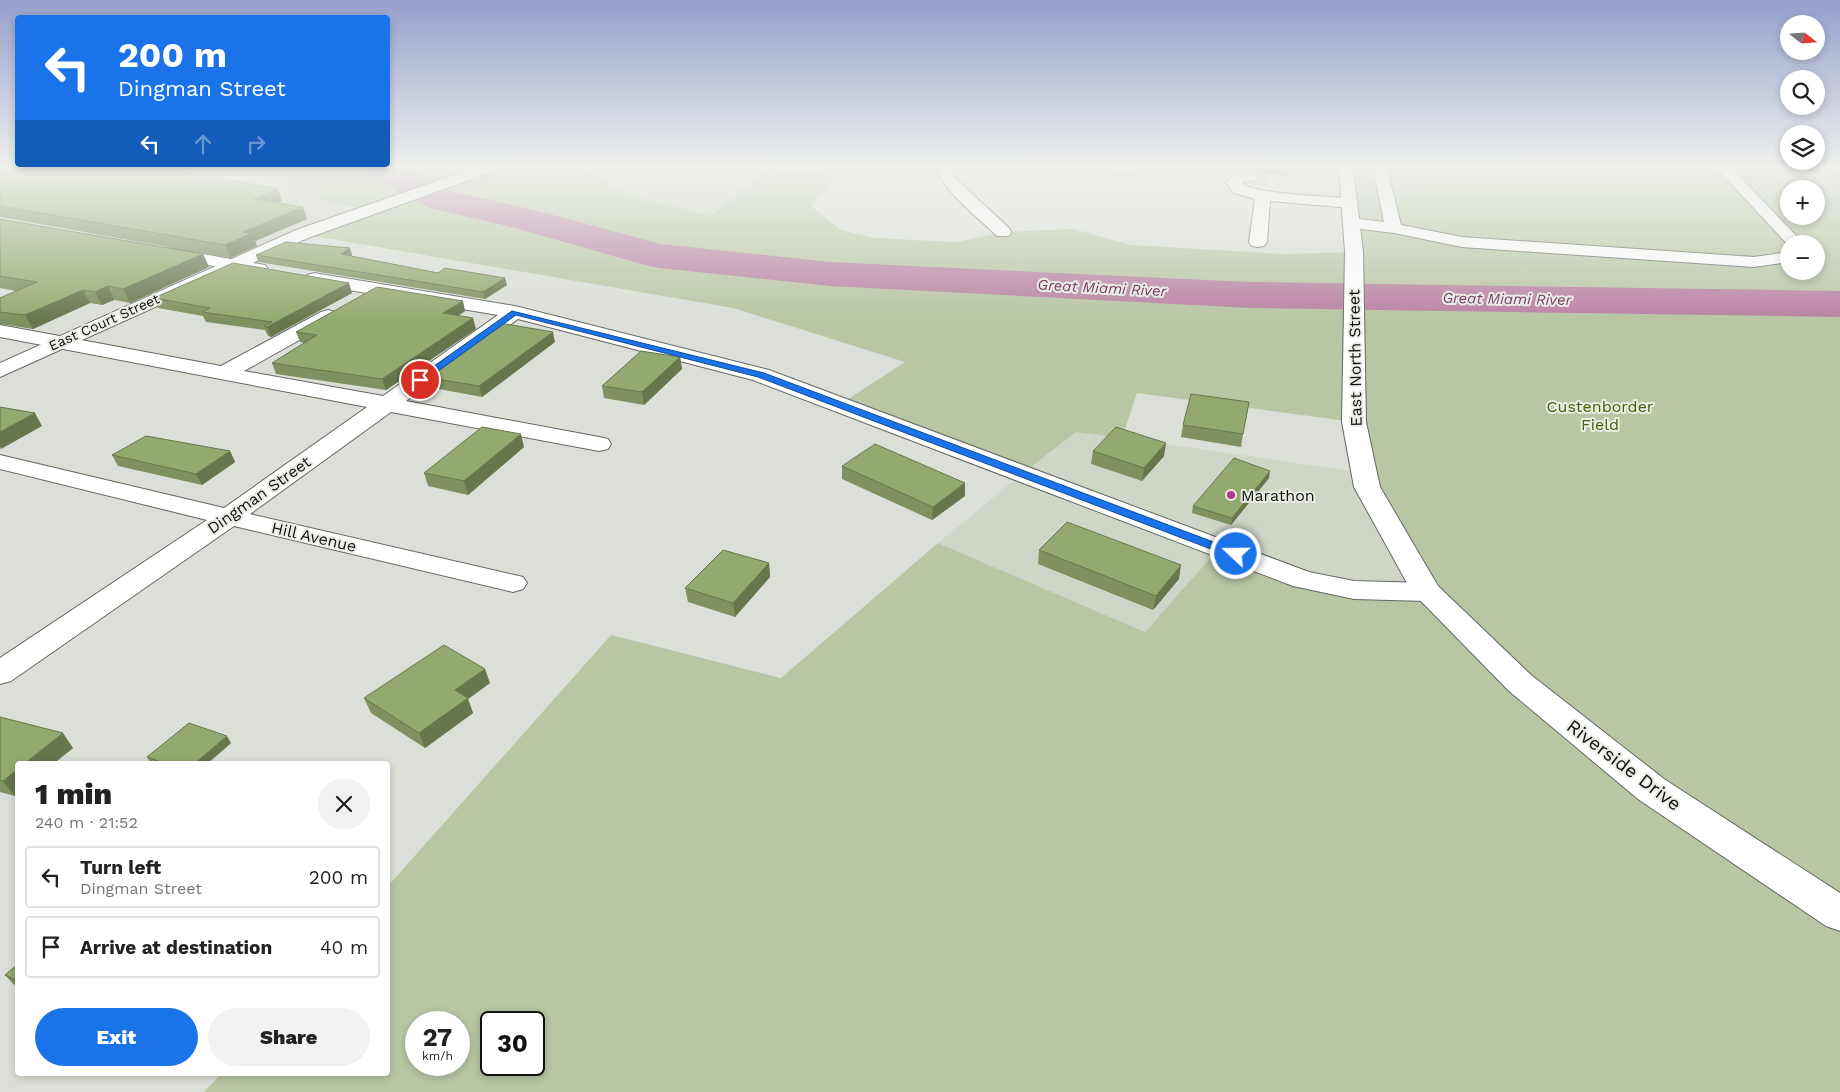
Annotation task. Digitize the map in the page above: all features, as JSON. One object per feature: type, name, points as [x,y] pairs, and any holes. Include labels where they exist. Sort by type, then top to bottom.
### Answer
[{"type":"street","name":"East Court Street","points":[[0,371],[59,342],[232,265],[302,234],[343,219]]},
{"type":"street","points":[[989,219],[1003,232]]},
{"type":"street","points":[[1258,242],[1261,219]]},
{"type":"street","name":"East North Street","points":[[1351,219],[1354,252],[1354,422],[1366,487],[1428,592]]},
{"type":"street","points":[[1392,219],[1394,228]]},
{"type":"street","points":[[1772,219],[1787,235]]},
{"type":"street","points":[[1351,223],[1394,228],[1462,242],[1754,262],[1780,258]]},
{"type":"street","points":[[146,249],[515,312],[761,375],[1303,580],[1354,590],[1428,592]]},
{"type":"street","points":[[224,373],[377,289]]},
{"type":"street","name":"Dingman Street","points":[[0,673],[229,517],[515,312]]},
{"type":"street","points":[[0,331],[599,444]]},
{"type":"street","name":"Hill Avenue","points":[[0,462],[512,583]]},
{"type":"street","name":"Riverside Drive","points":[[1428,592],[1520,683],[1651,789],[1840,914]]},
{"type":"shaded area","points":[[128,219],[345,219],[232,265],[80,237]]},
{"type":"shaded area","points":[[1077,431],[1364,473],[1427,592],[1354,590],[1219,548],[1145,632],[938,543]]},
{"type":"green space","name":"Custenborder Field","points":[[342,219],[827,219],[841,230],[874,238],[957,242],[1003,232],[1073,229],[1131,245],[1284,254],[1354,252],[1351,219],[1780,219],[1780,225],[1825,225],[1825,219],[1840,219],[1840,1092],[204,1092],[219,1076],[390,1076],[390,884],[611,635],[781,678],[938,543],[1145,632],[1219,548],[1303,580],[1427,592],[1367,487],[1354,422],[1137,393],[1122,438],[1076,432],[1022,474],[839,405],[905,362],[733,308],[302,234]]},
{"type":"building","points":[[0,219],[203,254],[123,289],[108,286],[95,292],[83,290],[25,315],[0,312],[0,298],[37,282],[0,276]]},
{"type":"building","points":[[75,219],[274,219],[243,232],[252,233],[225,245]]},
{"type":"building","points":[[286,242],[350,248],[341,254],[438,273],[445,268],[505,278],[483,292],[256,255]]},
{"type":"building","points":[[233,263],[349,283],[267,327],[264,326],[272,322],[202,312],[210,308],[154,298]]},
{"type":"building","points":[[377,287],[463,301],[443,313],[473,318],[382,379],[272,363],[317,335],[296,332]]},
{"type":"building","points":[[500,323],[553,332],[479,386],[425,377]]},
{"type":"building","points":[[641,351],[680,357],[642,392],[602,386]]},
{"type":"building","points":[[1191,394],[1249,402],[1243,434],[1183,425]]},
{"type":"building","points":[[0,407],[35,413],[0,432]]},
{"type":"building","points":[[482,427],[521,434],[464,481],[424,473]]},
{"type":"building","points":[[1116,427],[1166,443],[1144,468],[1093,451]]},
{"type":"building","points":[[146,436],[230,451],[196,474],[112,455]]},
{"type":"building","points":[[875,444],[965,483],[933,507],[842,466]]},
{"type":"building","name":"Marathon","points":[[1234,458],[1270,471],[1232,518],[1193,506]]},
{"type":"building","points":[[1067,522],[1181,565],[1156,596],[1039,550]]},
{"type":"building","points":[[723,550],[769,563],[733,603],[685,588]]},
{"type":"building","points":[[444,645],[485,669],[455,690],[468,698],[419,733],[364,698]]},
{"type":"building","points":[[0,717],[63,733],[28,761],[15,761],[15,771],[3,781],[0,780]]},
{"type":"building","points":[[189,723],[227,736],[198,761],[158,761],[147,757]]},
{"type":"building","points":[[15,967],[15,980],[5,975]]},
{"type":"waterway","name":"Great Miami River","points":[[525,219],[659,256],[830,274],[1249,295],[1840,304]]},
{"type":"place","name":"Marathon","points":[[1231,495]]},
{"type":"route","points":[[420,380],[515,312],[761,375],[1236,554]]}]
